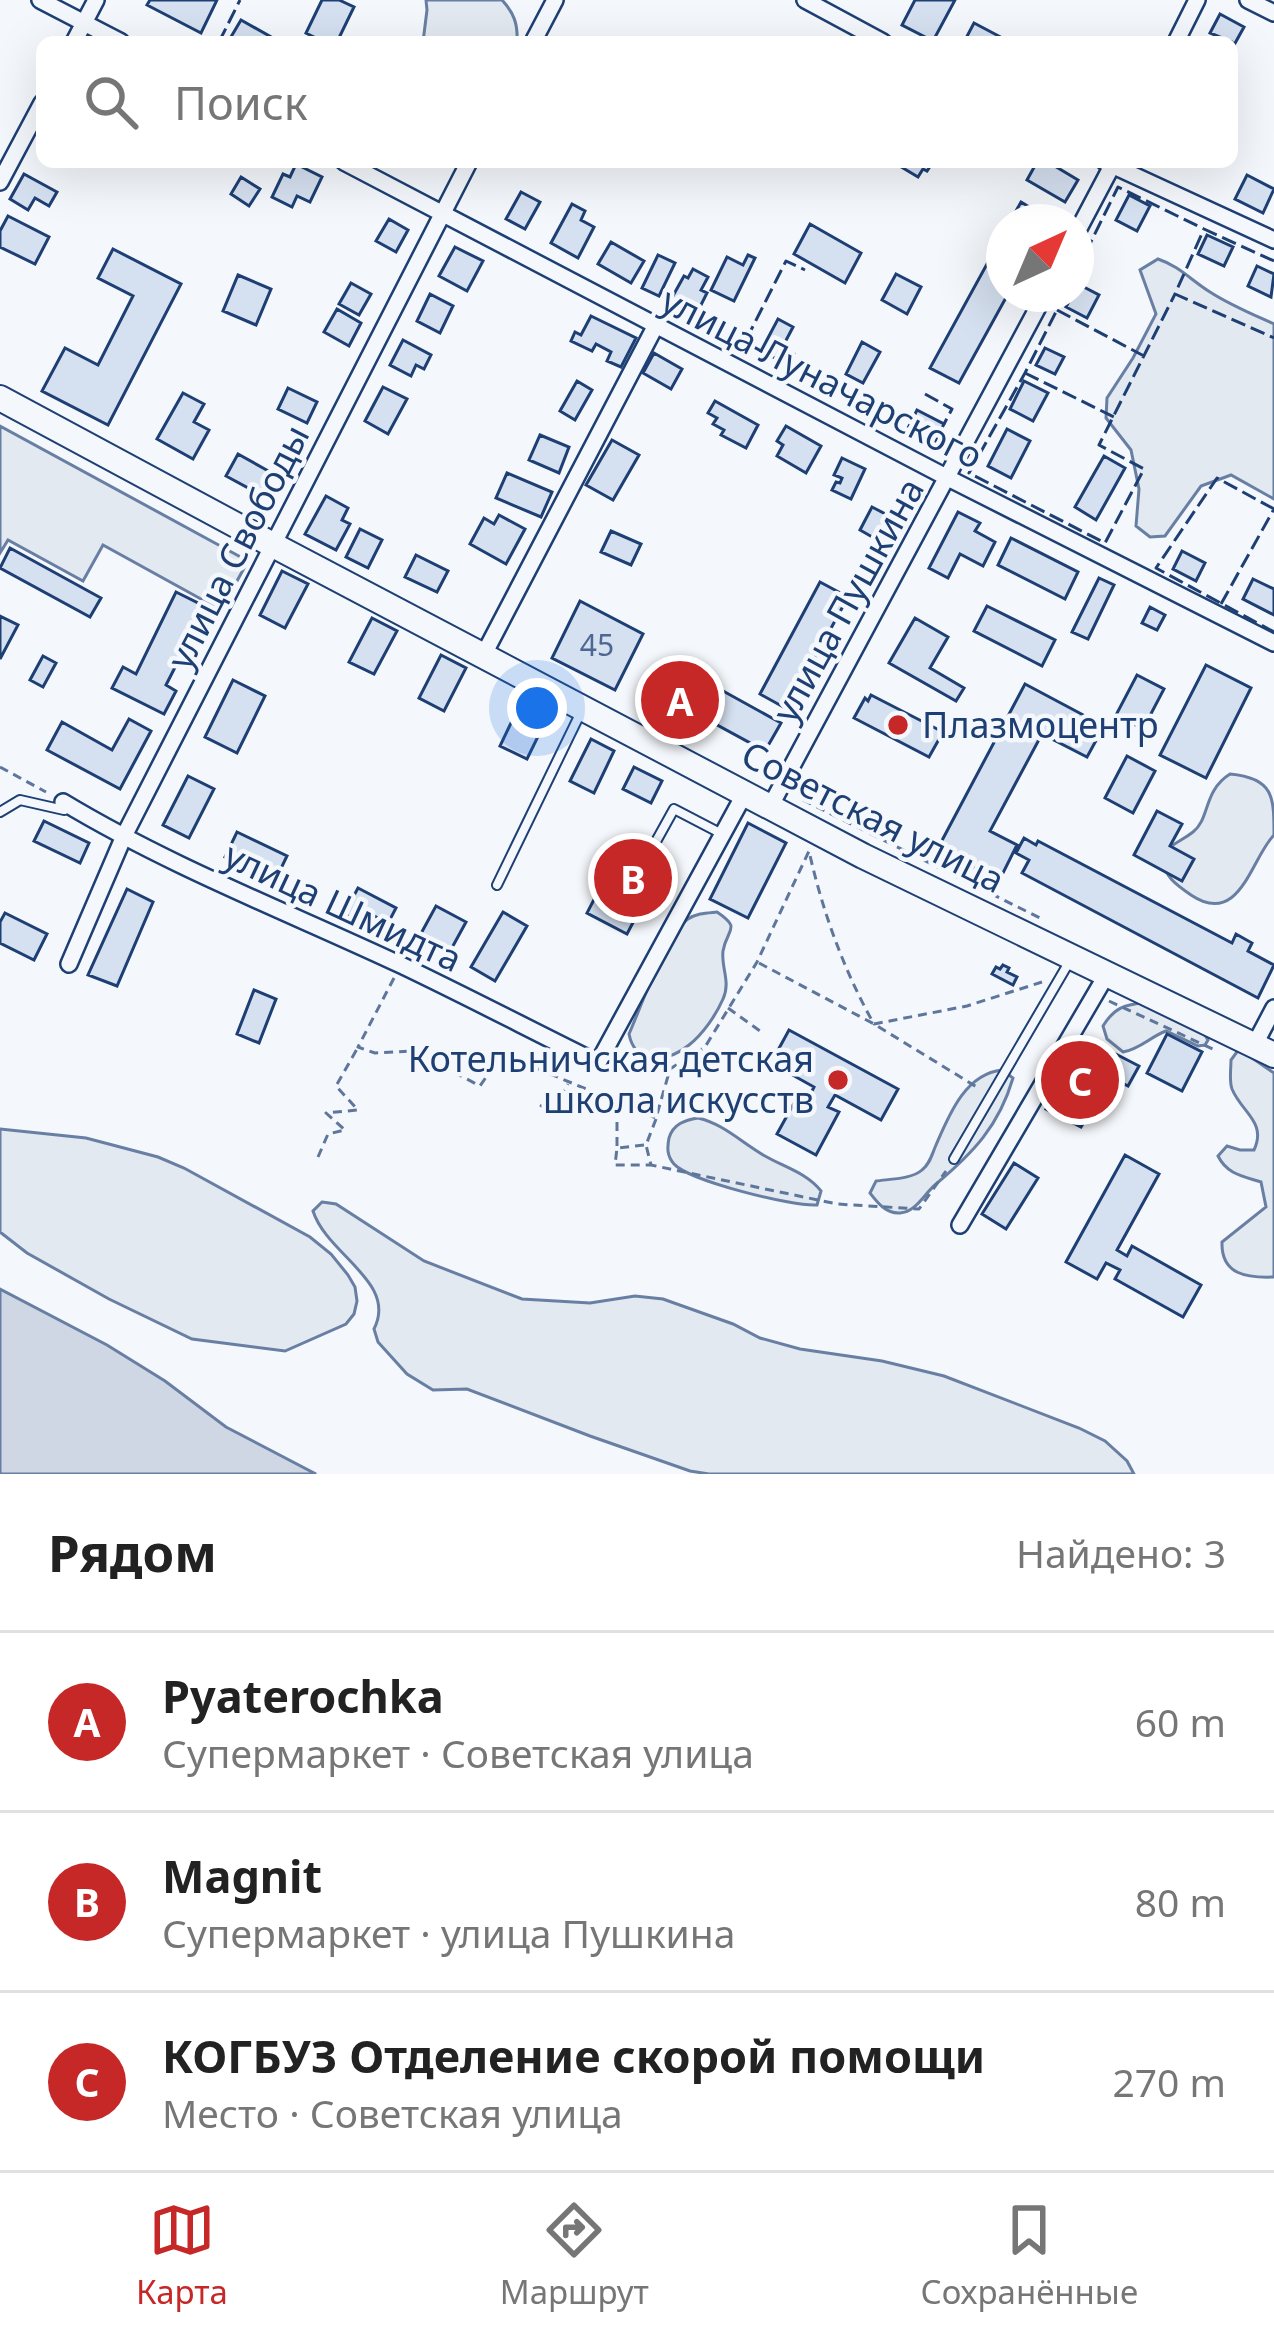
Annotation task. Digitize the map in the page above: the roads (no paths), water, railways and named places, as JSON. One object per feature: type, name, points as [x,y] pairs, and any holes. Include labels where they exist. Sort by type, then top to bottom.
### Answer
[{"type":"main road","name":"Советская улица","points":[[0,398],[745,793],[775,797],[863,856],[1101,984],[1264,1050]]},
{"type":"street","points":[[40,0],[110,36]]},
{"type":"street","points":[[77,36],[96,0]]},
{"type":"street","points":[[536,36],[555,0]]},
{"type":"street","points":[[805,0],[872,36]]},
{"type":"street","points":[[1179,36],[1197,0]]},
{"type":"street","points":[[1249,0],[1274,13]]},
{"type":"street","points":[[0,182],[36,114]]},
{"type":"street","name":"улица Луначарского","points":[[355,168],[1274,643]]},
{"type":"street","name":"улица Свободы","points":[[69,964],[124,836],[467,168]]},
{"type":"street","points":[[1090,204],[1108,168]]},
{"type":"street","points":[[1121,168],[1274,239]]},
{"type":"street","name":"улица Пушкина","points":[[775,797],[1036,312]]},
{"type":"street","points":[[483,656],[656,325]]},
{"type":"street","points":[[723,835],[745,793]]},
{"type":"street","name":"улица Шмидта","points":[[64,802],[258,902],[400,965],[598,1064],[723,835]]},
{"type":"street","points":[[960,1225],[1101,984]]},
{"type":"street","points":[[1264,1050],[1274,1008]]},
{"type":"lane","points":[[497,885],[583,709]]},
{"type":"lane","points":[[0,812],[20,800],[94,820]]},
{"type":"lane","points":[[654,845],[674,809],[723,835]]},
{"type":"lane","points":[[954,1159],[1067,966]]},
{"type":"place","name":"Pyaterochka","points":[[680,700]]},
{"type":"place","name":"Плазмоцентр","points":[[898,725]]},
{"type":"place","name":"Magnit","points":[[633,878]]},
{"type":"place","name":"Котельничская детская школа искусств","points":[[838,1080]]},
{"type":"place","name":"КОГБУЗ Отделение скорой помощи","points":[[1080,1080]]}]
